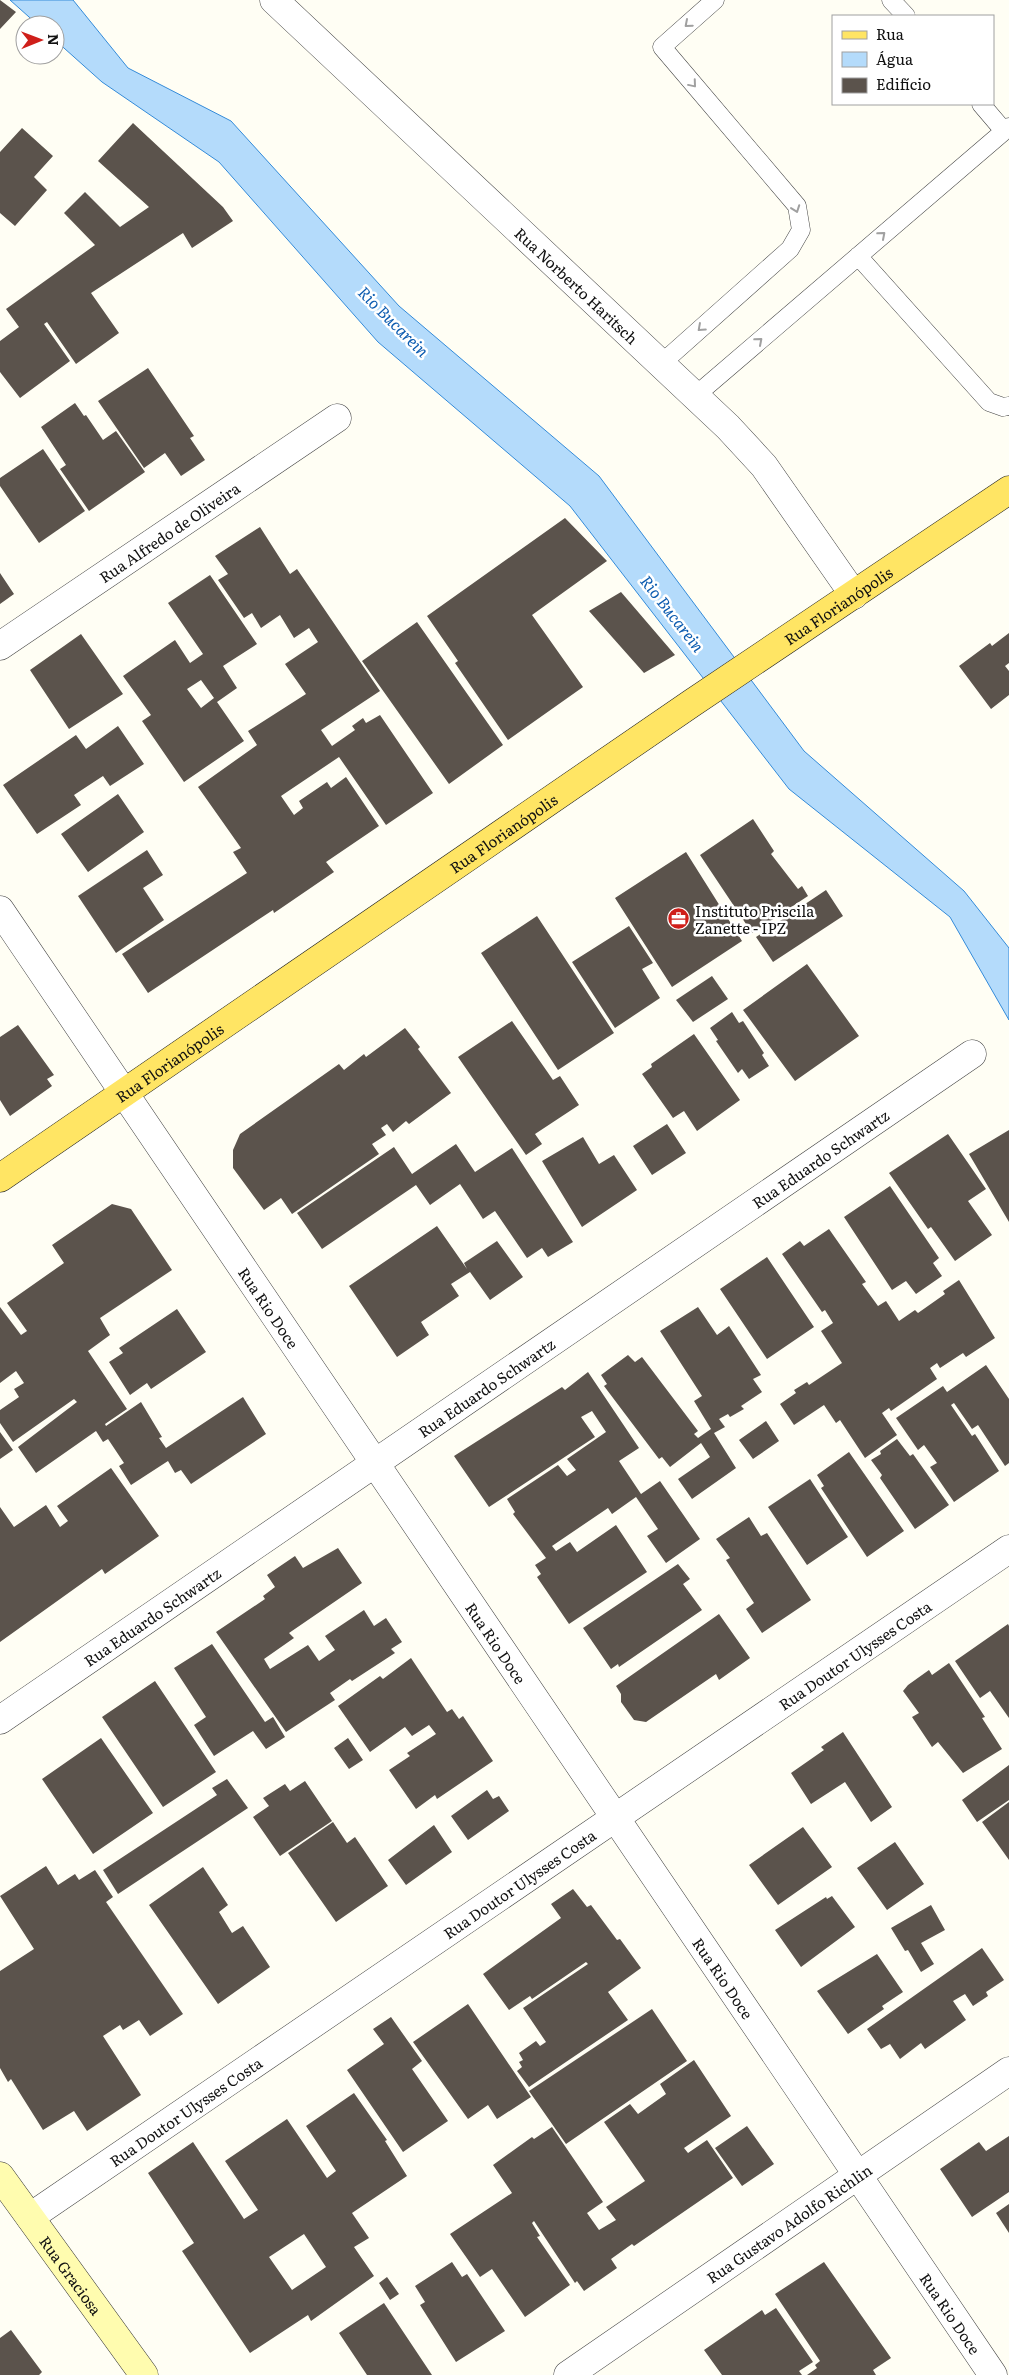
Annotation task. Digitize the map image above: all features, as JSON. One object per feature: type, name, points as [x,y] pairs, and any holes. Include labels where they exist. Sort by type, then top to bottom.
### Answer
[{"type":"main road","name":"Rua Florianópolis","points":[[0,1178],[692,703],[1009,490]]},
{"type":"main road","name":"Rua Graciosa","points":[[0,2176],[144,2375]]},
{"type":"street","name":"Rua Norberto Haritsch","points":[[274,0],[728,427],[764,466],[854,595]]},
{"type":"street","name":"Rua Alfredo de Oliveira","points":[[0,646],[337,418]]},
{"type":"street","name":"Rua Rio Doce","points":[[0,910],[993,2375]]},
{"type":"street","name":"Rua Eduardo Schwartz","points":[[0,1720],[972,1054]]},
{"type":"street","name":"Rua Doutor Ulysses Costa","points":[[30,2217],[1009,1549]]},
{"type":"street","name":"Rua Gustavo Adolfo Richlin","points":[[568,2375],[1009,2071]]},
{"type":"lane","points":[[662,363],[790,249],[801,230],[797,206],[662,47],[715,0]]},
{"type":"lane","points":[[891,0],[905,15]]},
{"type":"lane","points":[[695,396],[1007,129],[982,105]]},
{"type":"lane","points":[[858,256],[989,402],[1002,407],[1009,406]]},
{"type":"water","name":"Rio Bucarein","points":[[10,0],[73,0],[128,68],[231,121],[399,306],[599,476],[804,751],[964,891],[1009,948],[1009,1020],[950,917],[789,789],[570,506],[378,342],[219,162],[102,82],[65,49],[65,15],[27,15]]},
{"type":"building","points":[[0,0],[16,12],[0,29]]},
{"type":"building","points":[[133,123],[223,207],[233,221],[192,248],[183,233],[91,293],[119,333],[76,364],[47,322],[44,324],[70,361],[20,398],[0,372],[0,341],[19,327],[6,309],[95,245],[64,213],[85,192],[120,227],[149,207],[98,161]]},
{"type":"building","points":[[22,128],[53,156],[34,177],[47,190],[15,226],[0,213],[0,152]]},
{"type":"building","points":[[148,368],[194,436],[190,438],[205,460],[181,476],[165,453],[144,468],[98,401]]},
{"type":"building","points":[[75,403],[84,416],[86,415],[103,440],[116,431],[145,472],[89,511],[60,469],[66,465],[41,427]]},
{"type":"building","points":[[43,449],[85,511],[39,543],[0,486],[0,478]]},
{"type":"building","points":[[565,518],[607,561],[532,615],[583,687],[508,740],[455,663],[458,661],[427,616]]},
{"type":"building","points":[[260,527],[290,574],[297,569],[380,691],[321,730],[332,746],[355,730],[352,726],[363,718],[366,723],[380,715],[433,793],[386,825],[339,757],[281,796],[294,815],[303,808],[299,801],[327,782],[331,788],[346,777],[379,826],[326,862],[334,872],[274,913],[273,910],[148,993],[122,954],[247,873],[233,852],[241,848],[198,787],[257,745],[248,731],[306,694],[285,664],[318,642],[309,628],[294,638],[280,615],[261,628],[252,613],[244,618],[218,580],[228,574],[215,556]]},
{"type":"building","points":[[0,573],[14,594],[0,604]]},
{"type":"building","points":[[210,575],[257,644],[223,666],[237,688],[217,702],[244,741],[184,782],[142,721],[151,715],[123,676],[175,640],[190,663],[203,654],[168,603]],"holes":[[[201,680],[214,698],[201,708],[187,689]]]},
{"type":"building","points":[[621,592],[675,655],[644,673],[589,611]]},
{"type":"building","points":[[417,622],[503,745],[449,784],[362,661]]},
{"type":"building","points":[[1009,633],[1009,663],[1005,666],[1009,671],[1009,695],[991,709],[959,666],[990,643],[992,646]]},
{"type":"building","points":[[81,634],[123,694],[69,729],[30,670]]},
{"type":"building","points":[[118,726],[144,764],[110,786],[103,776],[74,795],[81,805],[37,834],[3,785],[76,735],[86,749]]},
{"type":"building","points":[[118,794],[144,832],[88,872],[61,834]]},
{"type":"building","points":[[753,819],[774,851],[771,854],[798,889],[802,886],[808,896],[752,933],[700,855]]},
{"type":"building","points":[[147,850],[163,875],[143,888],[164,920],[116,953],[78,896]]},
{"type":"building","name":"Instituto Priscila Zanette - IPZ","points":[[686,852],[742,941],[672,987],[615,898]]},
{"type":"building","points":[[826,890],[843,916],[773,962],[756,937]]},
{"type":"building","points":[[537,916],[614,1033],[558,1070],[481,953]]},
{"type":"building","points":[[629,926],[653,963],[642,969],[660,998],[615,1028],[572,962]]},
{"type":"building","points":[[807,964],[859,1036],[795,1081],[743,1010]]},
{"type":"building","points":[[712,976],[728,999],[693,1022],[676,1000]]},
{"type":"building","points":[[732,1012],[739,1023],[743,1021],[764,1053],[762,1055],[769,1066],[749,1079],[742,1069],[738,1073],[716,1041],[718,1040],[710,1028]]},
{"type":"building","points":[[512,1021],[553,1080],[560,1076],[579,1105],[535,1134],[542,1144],[526,1155],[458,1057]]},
{"type":"building","points":[[18,1025],[54,1075],[47,1079],[52,1086],[10,1116],[0,1100],[0,1037]]},
{"type":"building","points":[[405,1028],[420,1047],[418,1049],[451,1093],[409,1124],[406,1121],[393,1132],[387,1124],[381,1128],[386,1135],[372,1144],[379,1154],[292,1214],[281,1198],[264,1210],[233,1168],[233,1150],[240,1134],[339,1064],[344,1070],[364,1054],[366,1057]]},
{"type":"building","points":[[694,1034],[740,1100],[697,1131],[684,1111],[673,1118],[642,1074],[652,1067],[651,1064]]},
{"type":"building","points":[[667,1124],[686,1153],[652,1175],[633,1146]]},
{"type":"building","points":[[1009,1130],[1009,1222],[969,1154]]},
{"type":"building","points":[[948,1134],[986,1189],[968,1201],[992,1235],[955,1261],[931,1227],[928,1229],[889,1173]]},
{"type":"building","points":[[583,1137],[599,1164],[614,1155],[637,1190],[582,1227],[542,1161]]},
{"type":"building","points":[[456,1144],[475,1172],[512,1148],[573,1242],[548,1257],[542,1248],[527,1258],[495,1211],[483,1219],[460,1184],[430,1205],[416,1185],[322,1249],[297,1213],[394,1147],[412,1174]]},
{"type":"building","points":[[890,1186],[939,1258],[933,1263],[942,1276],[916,1294],[906,1281],[892,1290],[844,1217]]},
{"type":"building","points":[[112,1204],[131,1209],[172,1270],[100,1318],[110,1335],[88,1351],[127,1409],[105,1424],[106,1426],[141,1402],[162,1437],[159,1438],[166,1448],[243,1397],[266,1434],[191,1484],[181,1470],[175,1473],[168,1461],[131,1485],[119,1466],[124,1463],[108,1439],[103,1442],[96,1431],[36,1473],[18,1447],[77,1402],[74,1399],[13,1442],[0,1423],[0,1410],[19,1397],[14,1389],[24,1383],[16,1371],[0,1383],[0,1307],[21,1335],[27,1331],[7,1303],[64,1263],[52,1245]]},
{"type":"building","points":[[437,1226],[467,1269],[464,1263],[497,1241],[523,1277],[490,1300],[470,1272],[451,1284],[459,1296],[421,1322],[429,1335],[397,1357],[349,1286]]},
{"type":"building","points":[[829,1229],[866,1282],[862,1284],[878,1306],[886,1301],[899,1321],[915,1310],[918,1313],[945,1294],[943,1291],[959,1280],[995,1338],[966,1357],[963,1353],[940,1368],[937,1363],[930,1368],[937,1379],[891,1411],[889,1408],[882,1413],[897,1435],[865,1458],[840,1420],[836,1423],[824,1405],[794,1425],[780,1404],[796,1393],[794,1390],[807,1382],[809,1385],[842,1363],[821,1331],[833,1323],[825,1310],[822,1312],[782,1254],[800,1241],[804,1246]]},
{"type":"building","points":[[767,1257],[814,1327],[767,1359],[720,1289]]},
{"type":"building","points":[[698,1307],[717,1335],[729,1326],[761,1375],[753,1379],[762,1392],[741,1406],[744,1409],[730,1417],[728,1414],[719,1419],[725,1427],[714,1433],[736,1468],[692,1499],[678,1479],[710,1457],[701,1443],[670,1467],[662,1457],[659,1459],[604,1386],[607,1384],[601,1375],[628,1355],[635,1362],[642,1357],[698,1431],[694,1434],[698,1438],[711,1429],[694,1401],[702,1396],[660,1331]]},
{"type":"building","points":[[177,1309],[206,1352],[151,1389],[147,1383],[130,1395],[109,1362],[123,1353],[119,1348]]},
{"type":"building","points":[[986,1365],[1009,1399],[1009,1463],[1005,1466],[978,1425],[972,1429],[954,1403],[951,1405],[972,1436],[975,1434],[999,1471],[954,1502],[930,1467],[937,1463],[924,1445],[918,1450],[896,1418],[943,1386],[947,1392]]},
{"type":"building","points":[[588,1372],[639,1448],[619,1461],[641,1494],[660,1481],[700,1539],[666,1563],[647,1536],[658,1529],[636,1497],[612,1514],[608,1508],[552,1546],[556,1551],[570,1542],[577,1552],[616,1525],[647,1572],[569,1624],[537,1577],[541,1574],[535,1565],[546,1558],[513,1514],[515,1512],[507,1499],[558,1465],[567,1476],[576,1470],[567,1459],[606,1432],[592,1411],[581,1417],[595,1437],[489,1507],[454,1456],[562,1387],[565,1390]]},
{"type":"building","points":[[766,1421],[779,1441],[753,1459],[739,1440]]},
{"type":"building","points":[[0,1432],[13,1450],[0,1459]]},
{"type":"building","points":[[897,1439],[910,1456],[913,1454],[949,1505],[915,1529],[880,1478],[882,1475],[871,1460],[881,1454],[880,1451]]},
{"type":"building","points":[[849,1452],[904,1531],[867,1557],[821,1488],[824,1486],[817,1475]]},
{"type":"building","points":[[111,1468],[159,1536],[105,1574],[102,1569],[0,1642],[0,1507],[14,1527],[46,1505],[60,1527],[68,1521],[57,1506]]},
{"type":"building","points":[[810,1479],[848,1537],[807,1565],[768,1507]]},
{"type":"building","points":[[749,1517],[761,1536],[767,1533],[811,1600],[762,1633],[746,1609],[754,1603],[726,1560],[730,1558],[716,1539]]},
{"type":"building","points":[[338,1548],[362,1583],[289,1633],[294,1638],[264,1659],[270,1669],[308,1645],[319,1661],[335,1650],[325,1636],[364,1610],[374,1626],[386,1618],[402,1642],[391,1649],[395,1653],[330,1693],[335,1700],[286,1732],[216,1632],[265,1599],[263,1596],[275,1587],[267,1575],[295,1556],[303,1568]]},
{"type":"building","points":[[678,1564],[690,1579],[683,1584],[702,1610],[619,1667],[618,1664],[611,1669],[583,1628]]},
{"type":"building","points":[[719,1614],[750,1658],[719,1680],[716,1674],[646,1722],[634,1720],[621,1702],[621,1694],[616,1686]]},
{"type":"building","points":[[1008,1624],[1009,1718],[990,1691],[980,1698],[955,1661]]},
{"type":"building","points":[[212,1644],[265,1722],[273,1717],[285,1737],[266,1749],[253,1731],[214,1756],[194,1725],[206,1717],[174,1668]]},
{"type":"building","points":[[411,1658],[447,1712],[452,1709],[459,1719],[463,1716],[493,1761],[437,1799],[435,1795],[416,1809],[389,1770],[410,1756],[407,1753],[436,1734],[429,1725],[412,1736],[405,1727],[370,1752],[338,1706],[380,1676],[383,1679]]},
{"type":"building","points":[[949,1663],[985,1717],[982,1718],[1002,1749],[963,1773],[938,1742],[932,1747],[912,1717],[919,1713],[903,1691],[908,1685],[929,1670],[932,1675]]},
{"type":"building","points":[[155,1681],[216,1772],[163,1807],[102,1717]]},
{"type":"building","points":[[843,1732],[892,1807],[871,1822],[845,1782],[811,1804],[791,1773],[824,1750],[821,1747]]},
{"type":"building","points":[[101,1738],[153,1813],[93,1854],[42,1779]]},
{"type":"building","points":[[348,1738],[363,1760],[349,1769],[334,1748]]},
{"type":"building","points":[[1009,1765],[1009,1800],[977,1822],[962,1800]]},
{"type":"building","points":[[227,1779],[248,1808],[118,1894],[103,1870],[217,1795],[212,1788]]},
{"type":"building","points":[[305,1781],[332,1821],[280,1856],[253,1817],[269,1806],[263,1798],[285,1784],[290,1791]]},
{"type":"building","points":[[487,1790],[493,1799],[499,1796],[509,1811],[468,1840],[451,1816]]},
{"type":"building","points":[[1009,1802],[1009,1860],[982,1822]]},
{"type":"building","points":[[333,1822],[347,1843],[355,1837],[388,1886],[336,1922],[288,1853]]},
{"type":"building","points":[[434,1825],[452,1852],[406,1885],[388,1860]]},
{"type":"building","points":[[803,1827],[832,1867],[778,1905],[749,1865]]},
{"type":"building","points":[[895,1842],[924,1884],[887,1910],[857,1868]]},
{"type":"building","points":[[46,1866],[58,1885],[75,1874],[79,1880],[95,1870],[113,1897],[106,1902],[183,2014],[150,2036],[139,2020],[123,2030],[120,2025],[103,2036],[141,2095],[87,2131],[74,2111],[43,2130],[11,2079],[8,2082],[0,2068],[0,1971],[34,1949],[0,1896]]},
{"type":"building","points":[[203,1867],[228,1905],[219,1912],[232,1933],[243,1926],[270,1967],[218,2004],[149,1905]]},
{"type":"building","points":[[573,1889],[587,1907],[591,1905],[617,1940],[620,1939],[641,1968],[608,1992],[628,2020],[529,2087],[517,2071],[522,2067],[519,2062],[523,2060],[519,2053],[536,2041],[540,2046],[546,2042],[523,2008],[588,1964],[586,1962],[532,1999],[530,1996],[509,2010],[483,1974],[561,1918],[551,1904]]},
{"type":"building","points":[[832,1896],[855,1927],[801,1967],[775,1930],[826,1897],[827,1899]]},
{"type":"building","points":[[931,1905],[945,1930],[921,1943],[934,1964],[921,1972],[908,1950],[905,1951],[891,1928]]},
{"type":"building","points":[[982,1948],[1004,1980],[986,1992],[988,1996],[973,2006],[965,1994],[953,2001],[966,2020],[925,2049],[921,2043],[900,2059],[890,2044],[881,2049],[867,2029]]},
{"type":"building","points":[[877,1954],[903,1992],[882,2006],[884,2009],[848,2034],[817,1991]]},
{"type":"building","points":[[468,2004],[531,2097],[497,2119],[488,2105],[468,2119],[413,2042]]},
{"type":"building","points":[[652,2009],[687,2061],[566,2144],[529,2091]]},
{"type":"building","points":[[391,2017],[422,2061],[412,2069],[448,2121],[403,2152],[347,2070],[384,2044],[373,2029]]},
{"type":"building","points":[[694,2060],[731,2116],[684,2148],[688,2153],[707,2140],[733,2178],[634,2246],[632,2244],[611,2259],[617,2268],[584,2291],[577,2281],[575,2283],[534,2221],[532,2223],[540,2236],[537,2237],[570,2285],[525,2317],[492,2269],[480,2277],[450,2234],[512,2193],[493,2165],[532,2137],[534,2139],[552,2127],[603,2202],[587,2213],[599,2230],[616,2220],[606,2207],[645,2181],[604,2122],[630,2104],[638,2114],[666,2094],[660,2084]]},
{"type":"building","points":[[354,2093],[387,2140],[385,2141],[407,2176],[352,2213],[369,2238],[354,2247],[374,2276],[311,2321],[308,2315],[250,2353],[182,2251],[194,2243],[148,2173],[193,2142],[244,2219],[258,2210],[225,2161],[287,2119],[327,2178],[336,2171],[306,2126]],"holes":[[[304,2234],[326,2267],[292,2290],[269,2257]]]},
{"type":"building","points":[[747,2126],[774,2164],[742,2186],[715,2148]]},
{"type":"building","points":[[1009,2136],[1009,2192],[972,2217],[940,2169],[979,2142],[986,2151]]},
{"type":"building","points":[[1009,2204],[1009,2233],[996,2213]]},
{"type":"building","points":[[452,2262],[462,2277],[467,2274],[505,2331],[456,2362],[420,2305],[425,2302],[415,2286]]},
{"type":"building","points":[[824,2262],[891,2358],[873,2370],[876,2375],[807,2375],[817,2368],[815,2365],[820,2361],[775,2294]]},
{"type":"building","points":[[387,2277],[399,2294],[390,2300],[379,2283]]},
{"type":"building","points":[[384,2303],[432,2375],[367,2375],[339,2333]]},
{"type":"building","points":[[776,2308],[813,2362],[799,2371],[802,2375],[722,2375],[704,2350],[762,2310],[765,2315]]},
{"type":"building","points":[[11,2330],[42,2372],[39,2375],[0,2375],[0,2338]]},
{"type":"place","name":"Instituto Priscila Zanette - IPZ","points":[[679,919]]}]
